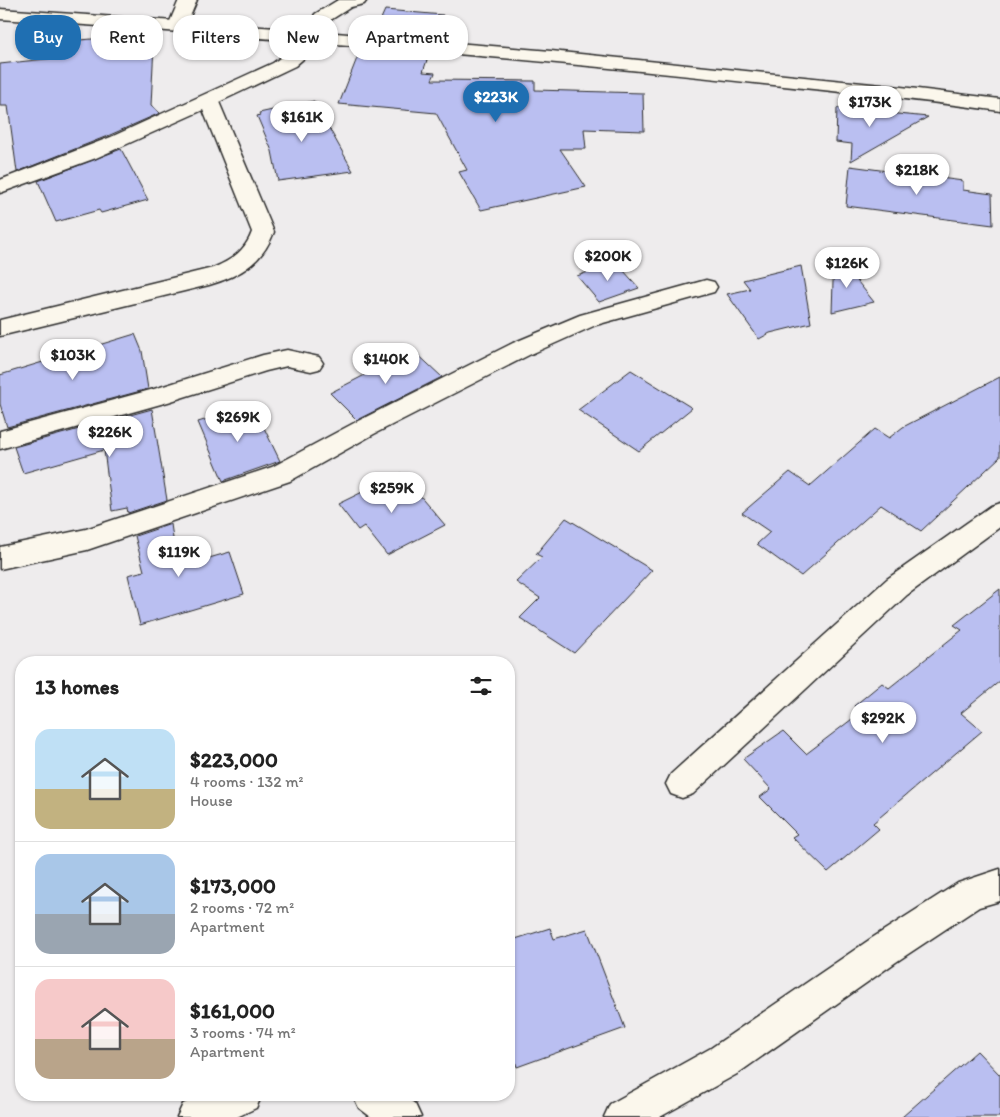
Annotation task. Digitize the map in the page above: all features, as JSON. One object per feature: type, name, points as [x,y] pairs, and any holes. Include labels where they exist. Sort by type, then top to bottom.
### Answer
[{"type":"street","points":[[182,15],[188,0]]},
{"type":"street","points":[[315,0],[320,15]]},
{"type":"street","points":[[326,15],[345,3],[358,0]]},
{"type":"street","points":[[0,14],[173,26]]},
{"type":"street","points":[[338,40],[584,59],[921,94],[1000,105]]},
{"type":"street","points":[[0,187],[42,174],[209,100],[290,60]]},
{"type":"street","points":[[0,328],[224,274],[237,267],[254,253],[263,232],[241,174],[221,133],[209,100]]},
{"type":"street","points":[[0,558],[88,539],[281,474],[374,423],[521,349],[588,320],[706,287]]},
{"type":"street","points":[[0,440],[159,396],[263,363],[287,358],[311,362]]},
{"type":"street","points":[[682,784],[897,588],[1000,513]]},
{"type":"street","points":[[623,1117],[724,1061],[884,950],[970,894],[1000,885]]},
{"type":"street","points":[[196,1117],[230,1101]]},
{"type":"street","points":[[380,1101],[402,1117]]},
{"type":"building","points":[[385,10],[443,15],[383,15]]},
{"type":"building","points":[[91,39],[91,60],[153,60],[151,105],[160,113],[17,172],[8,106],[0,106],[0,64],[37,60],[81,60],[81,40]]},
{"type":"building","points":[[356,60],[427,60],[423,72],[435,73],[432,80],[535,81],[535,90],[643,93],[644,131],[584,129],[586,149],[560,149],[586,187],[481,210],[459,172],[467,170],[436,113],[339,104]]},
{"type":"building","points":[[314,101],[353,171],[278,181],[272,151],[257,116],[260,115],[259,113]]},
{"type":"building","points":[[837,108],[928,117],[851,161],[852,144],[836,142]]},
{"type":"building","points":[[121,149],[148,200],[101,213],[99,210],[56,222],[38,181]]},
{"type":"building","points":[[850,166],[963,181],[963,190],[992,194],[993,225],[846,206]]},
{"type":"building","points":[[834,252],[874,302],[832,312]]},
{"type":"building","points":[[616,262],[639,288],[599,302],[577,276]]},
{"type":"building","points":[[801,266],[811,323],[770,333],[759,339],[727,294],[750,289],[743,280]]},
{"type":"building","points":[[135,334],[142,351],[148,389],[7,427],[0,404],[0,375]]},
{"type":"building","points":[[413,350],[442,377],[357,420],[330,393]]},
{"type":"building","points":[[631,370],[692,408],[639,451],[578,410]]},
{"type":"building","points":[[1000,377],[1000,457],[921,531],[881,505],[801,576],[757,544],[770,532],[742,513],[790,472],[810,486],[875,429],[889,438],[903,427]]},
{"type":"building","points":[[253,405],[280,461],[223,481],[198,422]]},
{"type":"building","points":[[152,409],[167,500],[128,513],[127,508],[112,511],[104,450],[23,473],[14,447]]},
{"type":"building","points":[[401,473],[445,525],[387,555],[364,526],[358,530],[338,504]]},
{"type":"building","points":[[566,518],[652,570],[574,653],[520,618],[540,598],[516,582],[542,557],[536,554]]},
{"type":"building","points":[[171,524],[175,553],[197,546],[202,560],[230,552],[244,594],[140,625],[128,575],[144,571],[135,536]]},
{"type":"building","points":[[1000,589],[1000,681],[961,713],[982,731],[873,823],[879,829],[828,872],[792,837],[797,834],[760,797],[771,789],[743,759],[783,731],[806,754],[860,713],[854,706],[882,683],[889,688],[962,630],[954,625]]},
{"type":"building","points":[[550,928],[554,939],[587,929],[625,1028],[517,1067],[515,1060],[515,939]]},
{"type":"building","points":[[977,1051],[1000,1075],[1000,1117],[902,1117]]}]
